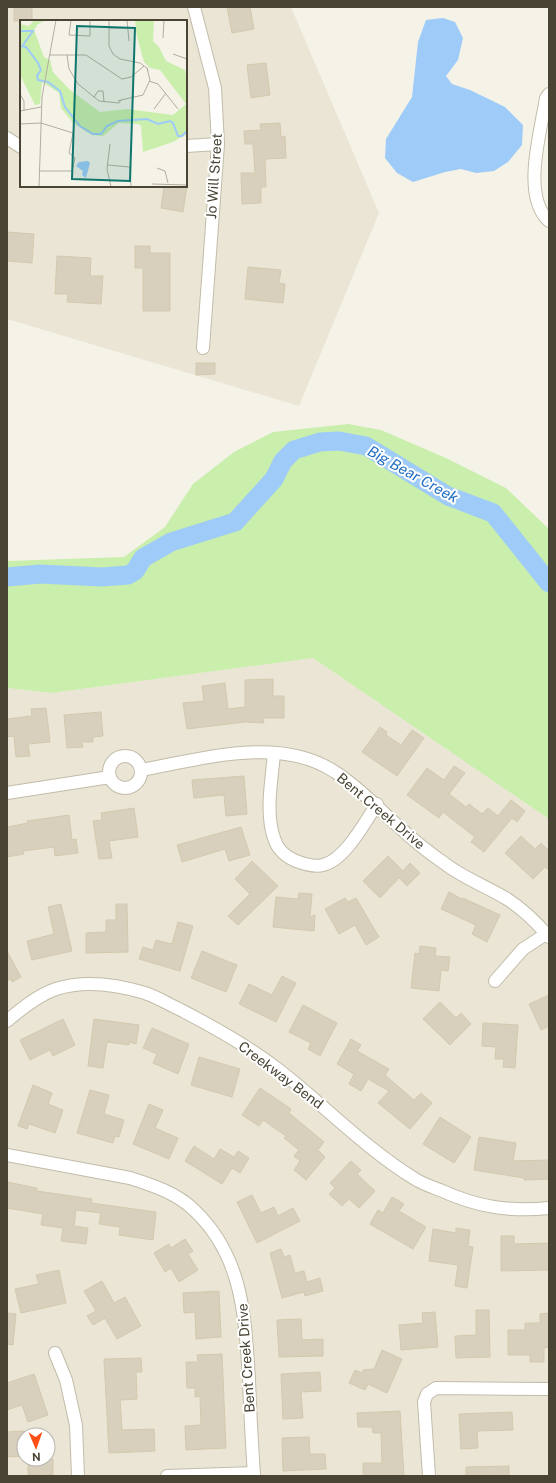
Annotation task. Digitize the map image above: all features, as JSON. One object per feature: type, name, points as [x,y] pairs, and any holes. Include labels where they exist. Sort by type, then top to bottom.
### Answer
[{"type":"street","name":"Jo Will Street","points":[[194,7],[215,88],[218,144],[203,348]]},
{"type":"street","points":[[549,94],[546,98],[534,172],[537,201],[541,212],[549,221]]},
{"type":"street","points":[[7,138],[20,146]]},
{"type":"street","points":[[187,146],[218,144]]},
{"type":"street","name":"Bent Creek Drive","points":[[141,770],[231,753],[274,753],[295,755],[319,763],[335,772],[377,804],[405,832],[449,867],[508,900],[534,921],[548,936]]},
{"type":"street","points":[[274,753],[270,801],[271,828],[277,846],[292,859],[304,864],[323,866],[335,860],[354,839],[377,804]]},
{"type":"street","points":[[122,757],[136,760],[141,770],[138,782],[130,788],[116,786],[110,777],[110,767],[113,762],[122,757]]},
{"type":"street","points":[[7,793],[110,777]]},
{"type":"street","points":[[495,981],[523,949],[548,936]]},
{"type":"street","name":"Creekway Bend","points":[[7,1021],[25,1006],[56,989],[84,985],[107,985],[146,993],[211,1026],[252,1050],[279,1070],[384,1158],[416,1180],[462,1200],[486,1207],[514,1210],[549,1208]]},
{"type":"street","name":"Bent Creek Drive","points":[[7,1155],[130,1178],[148,1183],[172,1194],[194,1209],[205,1222],[219,1242],[232,1266],[241,1296],[246,1330],[254,1474]]},
{"type":"street","points":[[55,1353],[66,1380],[76,1425],[78,1476]]},
{"type":"street","points":[[430,1476],[424,1402],[427,1394],[436,1388],[549,1389]]},
{"type":"street","points":[[167,1476],[254,1474]]},
{"type":"shaded area","points":[[7,7],[291,7],[379,213],[299,406],[7,319]]},
{"type":"shaded area","points":[[313,658],[549,819],[549,1476],[7,1476],[7,688],[51,693]]},
{"type":"green space","points":[[348,424],[381,430],[446,458],[506,488],[549,529],[549,819],[313,658],[51,693],[7,688],[7,561],[124,557],[165,527],[193,484],[234,452],[273,432]]},
{"type":"water","points":[[443,18],[455,22],[463,38],[458,60],[446,76],[452,84],[470,90],[505,107],[523,125],[522,145],[508,162],[494,171],[476,173],[461,169],[445,172],[413,182],[397,173],[385,158],[386,139],[412,97],[418,42],[426,20]]},
{"type":"building","points":[[14,7],[32,7],[32,20],[14,21]]},
{"type":"building","points":[[227,7],[250,7],[254,29],[232,33]]},
{"type":"building","points":[[266,63],[270,95],[251,98],[247,65]]},
{"type":"building","points":[[280,123],[281,137],[285,136],[286,158],[265,159],[266,187],[261,187],[261,203],[242,204],[241,173],[255,173],[253,144],[245,144],[244,131],[261,130],[260,124]]},
{"type":"building","points":[[164,187],[187,187],[183,212],[161,208]]},
{"type":"building","points":[[7,232],[34,234],[32,263],[7,261]]},
{"type":"building","points":[[135,246],[150,246],[150,253],[170,253],[170,311],[143,311],[143,268],[135,268]]},
{"type":"building","points":[[57,256],[91,258],[90,276],[103,276],[101,304],[67,302],[68,294],[55,294]]},
{"type":"building","points":[[248,267],[281,270],[279,283],[285,284],[283,303],[245,299]]},
{"type":"building","points":[[196,363],[215,363],[215,374],[196,375]]},
{"type":"building","points":[[273,679],[273,696],[284,696],[284,718],[263,718],[264,723],[245,722],[187,729],[183,703],[204,701],[202,686],[225,683],[228,709],[245,707],[245,680]]},
{"type":"building","points":[[46,708],[50,742],[28,744],[30,756],[16,757],[14,736],[7,737],[7,719],[32,716],[31,709]]},
{"type":"building","points":[[101,712],[103,736],[93,737],[93,742],[82,742],[83,747],[67,748],[64,715]]},
{"type":"building","points":[[380,727],[387,732],[386,735],[401,745],[412,730],[424,738],[397,776],[362,752]]},
{"type":"building","points":[[454,766],[465,773],[449,794],[466,807],[469,804],[482,814],[488,808],[498,816],[511,800],[525,811],[517,822],[512,818],[484,852],[471,842],[475,837],[443,812],[439,818],[407,795],[427,768],[444,780]]},
{"type":"building","points":[[244,776],[247,814],[226,816],[224,795],[194,798],[192,780]]},
{"type":"building","points":[[134,808],[138,837],[109,841],[112,858],[99,859],[93,821],[102,820],[101,813]]},
{"type":"building","points":[[69,815],[72,840],[76,839],[78,853],[55,856],[54,847],[23,851],[24,854],[7,857],[7,827],[28,823],[27,821]]},
{"type":"building","points":[[241,827],[250,855],[229,861],[225,849],[182,862],[177,845]]},
{"type":"building","points":[[521,836],[535,849],[541,843],[549,851],[549,870],[545,867],[533,879],[505,853]]},
{"type":"building","points":[[388,856],[403,871],[410,863],[420,873],[407,886],[399,878],[380,898],[363,881]]},
{"type":"building","points":[[252,861],[278,886],[238,925],[228,916],[250,894],[235,879]]},
{"type":"building","points":[[449,892],[500,915],[487,942],[472,934],[476,925],[441,909]]},
{"type":"building","points":[[299,893],[312,894],[310,917],[315,915],[314,931],[273,927],[276,897],[298,899]]},
{"type":"building","points":[[345,898],[348,902],[356,898],[379,937],[366,945],[355,925],[339,934],[325,909]]},
{"type":"building","points":[[61,904],[72,951],[32,960],[27,941],[54,934],[48,907]]},
{"type":"building","points":[[116,904],[127,904],[128,952],[86,953],[86,933],[106,932],[106,920],[116,920]]},
{"type":"building","points":[[178,922],[193,926],[180,971],[139,959],[143,947],[153,950],[156,940],[172,944]]},
{"type":"building","points":[[420,946],[436,948],[435,956],[450,957],[448,971],[441,970],[439,991],[411,988],[415,953],[419,954]]},
{"type":"building","points":[[7,951],[21,977],[12,982],[11,979],[7,981]]},
{"type":"building","points":[[202,951],[237,965],[226,992],[191,978]]},
{"type":"building","points":[[282,976],[296,983],[276,1022],[239,1004],[249,984],[272,995]]},
{"type":"building","points":[[549,995],[549,1026],[541,1030],[529,1004]]},
{"type":"building","points":[[440,1002],[456,1018],[461,1013],[471,1024],[450,1045],[423,1019]]},
{"type":"building","points":[[303,1005],[337,1023],[320,1056],[308,1049],[311,1043],[289,1032]]},
{"type":"building","points":[[63,1019],[75,1045],[53,1056],[50,1050],[30,1060],[20,1040]]},
{"type":"building","points":[[94,1019],[139,1025],[136,1044],[129,1042],[129,1045],[107,1042],[103,1068],[88,1066]]},
{"type":"building","points":[[483,1023],[518,1025],[515,1068],[503,1067],[504,1059],[495,1059],[496,1047],[482,1046]]},
{"type":"building","points":[[152,1028],[189,1044],[178,1074],[153,1063],[157,1054],[143,1048]]},
{"type":"building","points":[[351,1039],[361,1045],[357,1051],[389,1069],[385,1075],[414,1100],[421,1093],[432,1103],[410,1129],[378,1103],[389,1091],[368,1079],[361,1091],[349,1084],[354,1074],[337,1064]]},
{"type":"building","points":[[199,1057],[240,1069],[232,1097],[191,1085]]},
{"type":"building","points":[[33,1085],[52,1093],[48,1104],[63,1110],[55,1133],[29,1124],[27,1129],[18,1126]]},
{"type":"building","points":[[260,1088],[291,1109],[289,1113],[324,1142],[318,1150],[325,1157],[306,1180],[294,1170],[300,1161],[294,1156],[299,1150],[284,1138],[286,1136],[263,1120],[259,1126],[242,1115]]},
{"type":"building","points":[[90,1090],[109,1095],[104,1114],[124,1120],[119,1137],[115,1136],[113,1143],[77,1133]]},
{"type":"building","points":[[149,1104],[163,1110],[155,1128],[178,1138],[169,1159],[133,1144]]},
{"type":"building","points":[[440,1117],[471,1137],[454,1163],[423,1144]]},
{"type":"building","points":[[479,1137],[516,1143],[513,1161],[549,1160],[549,1179],[524,1180],[524,1178],[474,1170]]},
{"type":"building","points":[[194,1146],[214,1159],[220,1149],[234,1157],[238,1151],[249,1158],[240,1173],[232,1168],[222,1184],[185,1161]]},
{"type":"building","points":[[351,1161],[361,1170],[357,1174],[375,1191],[359,1208],[349,1199],[342,1206],[329,1194],[335,1188],[330,1183]]},
{"type":"building","points":[[7,1182],[37,1188],[37,1191],[92,1199],[91,1203],[156,1212],[153,1240],[119,1235],[120,1227],[99,1224],[101,1213],[76,1210],[74,1226],[88,1228],[86,1244],[61,1241],[63,1228],[41,1225],[43,1214],[7,1208]]},
{"type":"building","points":[[252,1195],[261,1213],[274,1207],[278,1216],[293,1208],[300,1221],[257,1243],[237,1202]]},
{"type":"building","points":[[392,1197],[404,1204],[399,1211],[426,1227],[413,1249],[370,1224],[378,1210],[383,1213]]},
{"type":"building","points":[[456,1228],[470,1230],[468,1246],[473,1247],[467,1288],[455,1286],[458,1265],[429,1261],[433,1229],[456,1233]]},
{"type":"building","points":[[501,1236],[514,1236],[514,1244],[549,1243],[549,1270],[501,1271]]},
{"type":"building","points":[[185,1239],[193,1251],[188,1254],[198,1270],[179,1282],[171,1268],[165,1272],[154,1253],[169,1244],[171,1248]]},
{"type":"building","points":[[281,1249],[284,1257],[290,1255],[295,1273],[304,1271],[307,1282],[320,1278],[323,1291],[305,1296],[304,1292],[282,1298],[270,1253]]},
{"type":"building","points":[[59,1270],[66,1303],[21,1313],[15,1289],[39,1284],[36,1275]]},
{"type":"building","points":[[102,1281],[114,1303],[125,1297],[141,1326],[117,1339],[105,1318],[93,1325],[87,1316],[96,1311],[84,1291]]},
{"type":"building","points":[[219,1291],[221,1337],[196,1339],[195,1312],[184,1313],[183,1293]]},
{"type":"building","points":[[476,1310],[489,1310],[490,1357],[456,1358],[455,1336],[476,1335]]},
{"type":"building","points":[[435,1312],[438,1347],[401,1350],[399,1325],[423,1323],[422,1313]]},
{"type":"building","points":[[7,1313],[16,1314],[13,1345],[7,1344]]},
{"type":"building","points":[[549,1313],[549,1347],[544,1348],[544,1362],[530,1362],[530,1355],[508,1355],[508,1330],[525,1330],[525,1323],[540,1323],[540,1314]]},
{"type":"building","points":[[301,1319],[302,1340],[323,1339],[323,1356],[279,1357],[277,1320]]},
{"type":"building","points":[[382,1350],[402,1359],[387,1393],[368,1384],[365,1390],[349,1383],[355,1370],[362,1373],[363,1370],[374,1369]]},
{"type":"building","points":[[222,1354],[226,1448],[186,1450],[185,1426],[201,1425],[200,1396],[195,1397],[195,1388],[187,1388],[186,1362],[198,1362],[197,1355]]},
{"type":"building","points":[[141,1358],[142,1372],[136,1372],[137,1399],[120,1400],[122,1430],[154,1429],[155,1451],[109,1453],[104,1359]]},
{"type":"building","points":[[320,1372],[321,1391],[301,1392],[303,1418],[283,1419],[281,1374]]},
{"type":"building","points":[[34,1374],[48,1415],[28,1422],[22,1405],[7,1410],[7,1383]]},
{"type":"building","points":[[400,1411],[404,1476],[363,1476],[363,1463],[382,1463],[381,1433],[373,1433],[372,1427],[358,1427],[357,1413]]},
{"type":"building","points":[[512,1412],[513,1430],[477,1431],[478,1448],[461,1449],[459,1414]]},
{"type":"building","points":[[16,1431],[16,1456],[7,1457],[7,1432]]},
{"type":"building","points":[[309,1437],[310,1454],[325,1454],[326,1469],[283,1471],[282,1438]]},
{"type":"building","points":[[509,1466],[509,1476],[466,1476],[466,1467]]},
{"type":"building","points":[[28,1467],[53,1467],[53,1475],[28,1475]]},
{"type":"waterway","name":"Big Bear Creek","points":[[7,577],[40,574],[102,577],[128,575],[135,571],[143,558],[171,542],[235,522],[274,479],[283,461],[294,450],[320,442],[339,441],[366,446],[448,496],[493,513],[549,583]]}]
